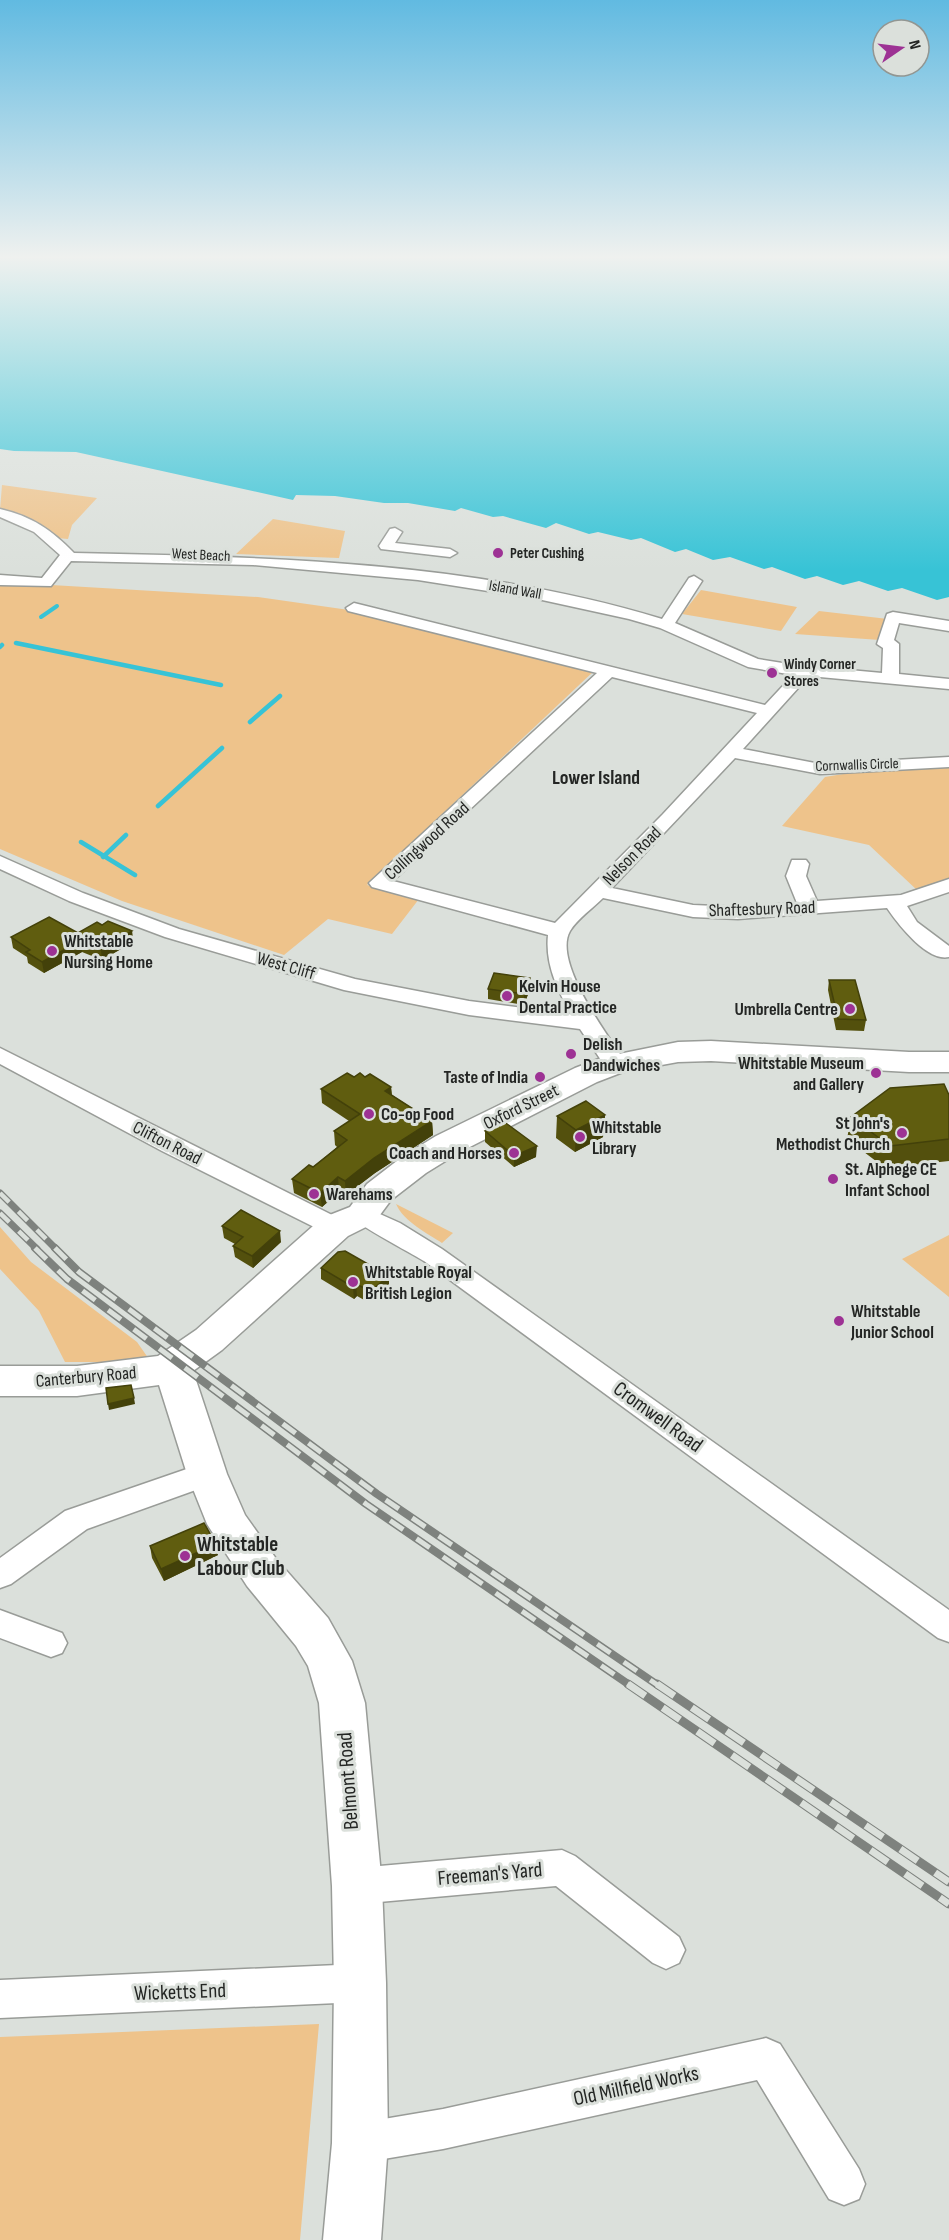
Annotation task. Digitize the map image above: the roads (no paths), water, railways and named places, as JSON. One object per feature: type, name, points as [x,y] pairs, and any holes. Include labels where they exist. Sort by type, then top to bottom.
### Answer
[{"type":"main road","name":"Oxford Street","points":[[172,1366],[209,1340],[379,1192],[448,1144],[586,1075],[615,1064],[660,1054],[711,1051],[909,1062],[949,1062]]},
{"type":"main road","name":"Canterbury Road","points":[[0,1381],[77,1382],[158,1371],[172,1366]]},
{"type":"main road","name":"Belmont Road","points":[[172,1366],[207,1474],[228,1524],[262,1574],[312,1632],[329,1661],[342,1703],[357,1886],[360,1983],[360,2143],[352,2240]]},
{"type":"street","points":[[0,513],[36,526],[70,557],[64,559],[46,583],[2,575]]},
{"type":"street","points":[[395,532],[386,546],[450,553]]},
{"type":"street","name":"West Beach","points":[[58,544],[69,543],[83,550],[114,555],[167,553],[288,557],[345,564]]},
{"type":"street","points":[[418,575],[426,550]]},
{"type":"street","name":"Island Wall","points":[[70,557],[253,561],[418,575],[533,593],[666,625],[754,663],[805,671],[949,684]]},
{"type":"street","points":[[666,625],[694,580]]},
{"type":"street","points":[[354,608],[769,711]]},
{"type":"street","points":[[890,679],[891,644],[885,644],[893,617],[949,626]]},
{"type":"street","name":"Collingwood Road","points":[[558,931],[379,883],[609,671]]},
{"type":"street","name":"Nelson Road","points":[[558,931],[670,818],[805,671]]},
{"type":"street","name":"Cornwallis Circle","points":[[730,752],[820,769],[949,762]]},
{"type":"street","name":"West Cliff","points":[[0,862],[76,897],[172,933],[352,985],[435,1002],[585,1023]]},
{"type":"street","points":[[799,864],[796,876],[810,908]]},
{"type":"street","points":[[893,902],[904,901],[949,885]]},
{"type":"street","name":"Shaftesbury Road","points":[[597,891],[713,914],[893,902]]},
{"type":"street","points":[[893,902],[910,926],[943,952]]},
{"type":"street","points":[[558,931],[555,947],[559,965],[585,1023],[615,1064]]},
{"type":"street","name":"Clifton Road","points":[[0,1055],[171,1145],[348,1221]]},
{"type":"street","name":"Cromwell Road","points":[[348,1221],[391,1229],[433,1255],[949,1628]]},
{"type":"street","points":[[0,1575],[76,1520],[207,1474]]},
{"type":"street","points":[[0,1624],[51,1643]]},
{"type":"street","name":"Freeman's Yard","points":[[357,1886],[562,1868],[666,1950]]},
{"type":"street","name":"Wicketts End","points":[[0,1999],[360,1983]]},
{"type":"street","name":"Old Millfield Works","points":[[360,2143],[454,2126],[766,2058],[844,2184]]},
{"type":"water","points":[[0,363],[949,363],[949,597],[937,600],[902,588],[888,591],[859,581],[843,585],[817,576],[805,579],[772,567],[764,569],[730,557],[713,560],[686,549],[675,552],[641,538],[631,540],[598,532],[589,534],[556,523],[546,528],[503,516],[493,517],[461,508],[455,511],[408,503],[384,503],[335,496],[296,495],[293,500],[76,452],[0,449]]},
{"type":"waterway","points":[[41,617],[57,606]]},
{"type":"waterway","points":[[16,643],[221,685]]},
{"type":"waterway","points":[[250,722],[280,696]]},
{"type":"waterway","points":[[158,806],[222,748]]},
{"type":"waterway","points":[[104,856],[126,835]]},
{"type":"waterway","points":[[81,842],[104,856]]},
{"type":"waterway","points":[[104,856],[135,875]]},
{"type":"railway","points":[[0,1193],[79,1272],[377,1494],[659,1686]]},
{"type":"railway","points":[[0,1213],[37,1249]]},
{"type":"railway","points":[[35,1248],[67,1279],[366,1504],[631,1686]]},
{"type":"railway","points":[[628,1684],[949,1904]]},
{"type":"railway","points":[[657,1684],[949,1882]]},
{"type":"place","name":"Peter Cushing","points":[[498,553]]},
{"type":"place","name":"Windy Corner Stores","points":[[772,673]]},
{"type":"place","name":"Whitstable Nursing Home","points":[[52,951]]},
{"type":"place","name":"Kelvin House Dental Practice","points":[[507,996]]},
{"type":"place","name":"Umbrella Centre","points":[[850,1009]]},
{"type":"place","name":"Delish Dandwiches","points":[[571,1054]]},
{"type":"place","name":"Whitstable Museum and Gallery","points":[[876,1073]]},
{"type":"place","name":"Taste of India","points":[[540,1077]]},
{"type":"place","name":"Co-op Food","points":[[369,1114]]},
{"type":"place","name":"St John's Methodist Church","points":[[902,1133]]},
{"type":"place","name":"Whitstable Library","points":[[580,1137]]},
{"type":"place","name":"Coach and Horses","points":[[514,1153]]},
{"type":"place","name":"St. Alphege CE Infant School","points":[[833,1179]]},
{"type":"place","name":"Warehams","points":[[314,1194]]},
{"type":"place","name":"Whitstable Royal British Legion","points":[[353,1282]]},
{"type":"place","name":"Whitstable Junior School","points":[[839,1321]]},
{"type":"place","name":"Whitstable Labour Club","points":[[185,1556]]},
{"type":"district","name":"Lower Island","points":[[596,778]]}]
